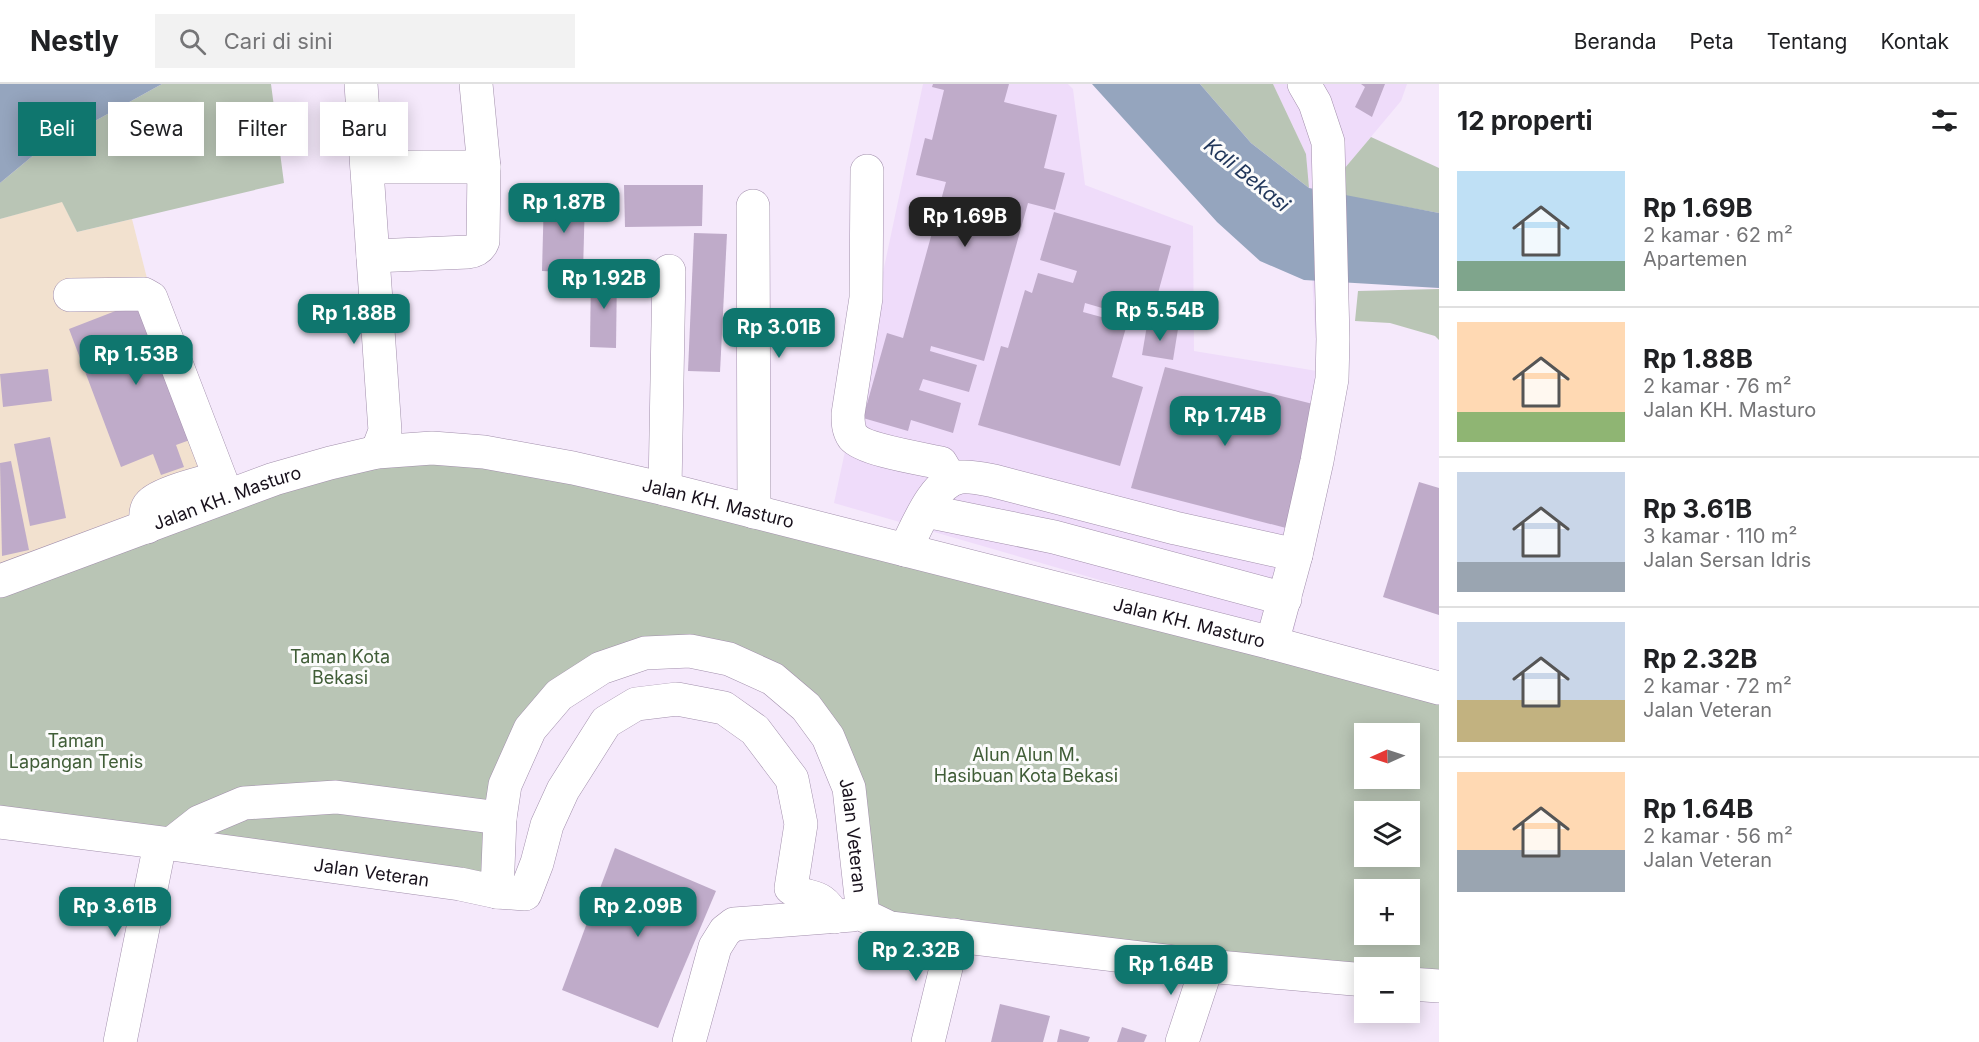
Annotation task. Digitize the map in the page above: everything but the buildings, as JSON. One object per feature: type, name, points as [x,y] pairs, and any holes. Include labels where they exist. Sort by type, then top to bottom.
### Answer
[{"type":"street","points":[[361,84],[385,431],[377,452]]},
{"type":"street","points":[[373,256],[468,252],[481,246],[483,241],[484,166],[476,84]]},
{"type":"street","points":[[1272,643],[1296,555],[1332,379],[1328,142],[1315,103],[1304,84]]},
{"type":"street","points":[[367,167],[484,166]]},
{"type":"street","points":[[867,171],[866,298],[848,427],[854,439],[868,447],[941,463],[951,480]]},
{"type":"street","points":[[753,206],[754,512]]},
{"type":"street","points":[[665,489],[669,271]]},
{"type":"street","points":[[70,295],[144,294],[151,298],[223,487]]},
{"type":"street","name":"Jalan KH. Masturo","points":[[0,581],[147,527],[223,487],[274,479],[377,452],[432,448],[484,452],[567,466],[665,489],[1272,643],[1439,688]]},
{"type":"street","points":[[905,550],[938,491],[951,480],[960,477],[978,478],[1174,528],[1296,555]]},
{"type":"street","points":[[1036,584],[1067,500]]},
{"type":"street","points":[[926,511],[1054,537],[1285,598]]},
{"type":"street","points":[[1126,606],[1144,561]]},
{"type":"street","name":"Jalan Veteran","points":[[0,822],[460,884],[497,892],[500,818],[505,784],[530,729],[559,695],[601,668],[645,653],[690,651],[729,658],[773,679],[806,707],[828,737],[849,788],[849,916],[890,928],[1207,966],[1354,979]]},
{"type":"street","points":[[497,892],[525,894],[537,863],[547,825],[563,790],[606,722],[636,704],[677,699],[724,708],[755,730],[776,755],[792,779],[801,824],[791,888],[819,898],[828,906],[849,916]]},
{"type":"street","points":[[120,1042],[166,844],[199,822],[244,803],[336,797],[500,818]]},
{"type":"street","points":[[689,1042],[715,947],[725,931],[734,924],[849,916]]},
{"type":"street","points":[[928,1042],[954,935]]},
{"type":"street","points":[[1182,1042],[1207,966]]},
{"type":"street","points":[[1420,985],[1439,986]]},
{"type":"shaded area","points":[[923,84],[1068,84],[1073,89],[1085,185],[1193,226],[1194,351],[1317,371],[1306,154],[1273,84],[1407,84],[1401,101],[1344,169],[1348,367],[1293,636],[834,503]]},
{"type":"shaded area","points":[[62,201],[77,232],[132,219],[153,302],[219,478],[0,581],[0,219]]},
{"type":"green space","points":[[162,84],[271,84],[273,102],[216,102],[216,156],[280,156],[284,183],[77,232],[62,202],[0,219],[0,183],[33,156],[96,156],[96,120],[108,114],[108,156],[204,156],[204,102],[129,102]]},
{"type":"green space","points":[[1200,84],[1273,84],[1306,154],[1309,188],[1251,143]]},
{"type":"green space","points":[[1371,137],[1439,168],[1439,213],[1344,196],[1344,169]]},
{"type":"green space","points":[[1439,289],[1439,340],[1435,336],[1390,323],[1355,321],[1358,291]]},
{"type":"green space","points":[[434,450],[1439,688],[1439,986],[1420,985],[1420,957],[1354,957],[1354,967],[863,915],[849,787],[773,679],[645,653],[530,729],[497,892],[0,822],[0,582],[137,531]]},
{"type":"water","points":[[0,84],[162,84],[129,102],[108,102],[108,114],[96,120],[96,102],[18,102],[18,156],[33,156],[0,183]]},
{"type":"water","name":"Kali Bekasi","points":[[1092,84],[1200,84],[1251,143],[1309,188],[1439,213],[1439,288],[1304,280],[1260,261],[1217,222]]},
{"type":"park label","name":"Taman Kota Bekasi","points":[[340,666]]},
{"type":"park label","name":"Taman Lapangan Tenis","points":[[76,750]]},
{"type":"park label","name":"Alun Alun M. Hasibuan Kota Bekasi","points":[[1026,764]]}]
